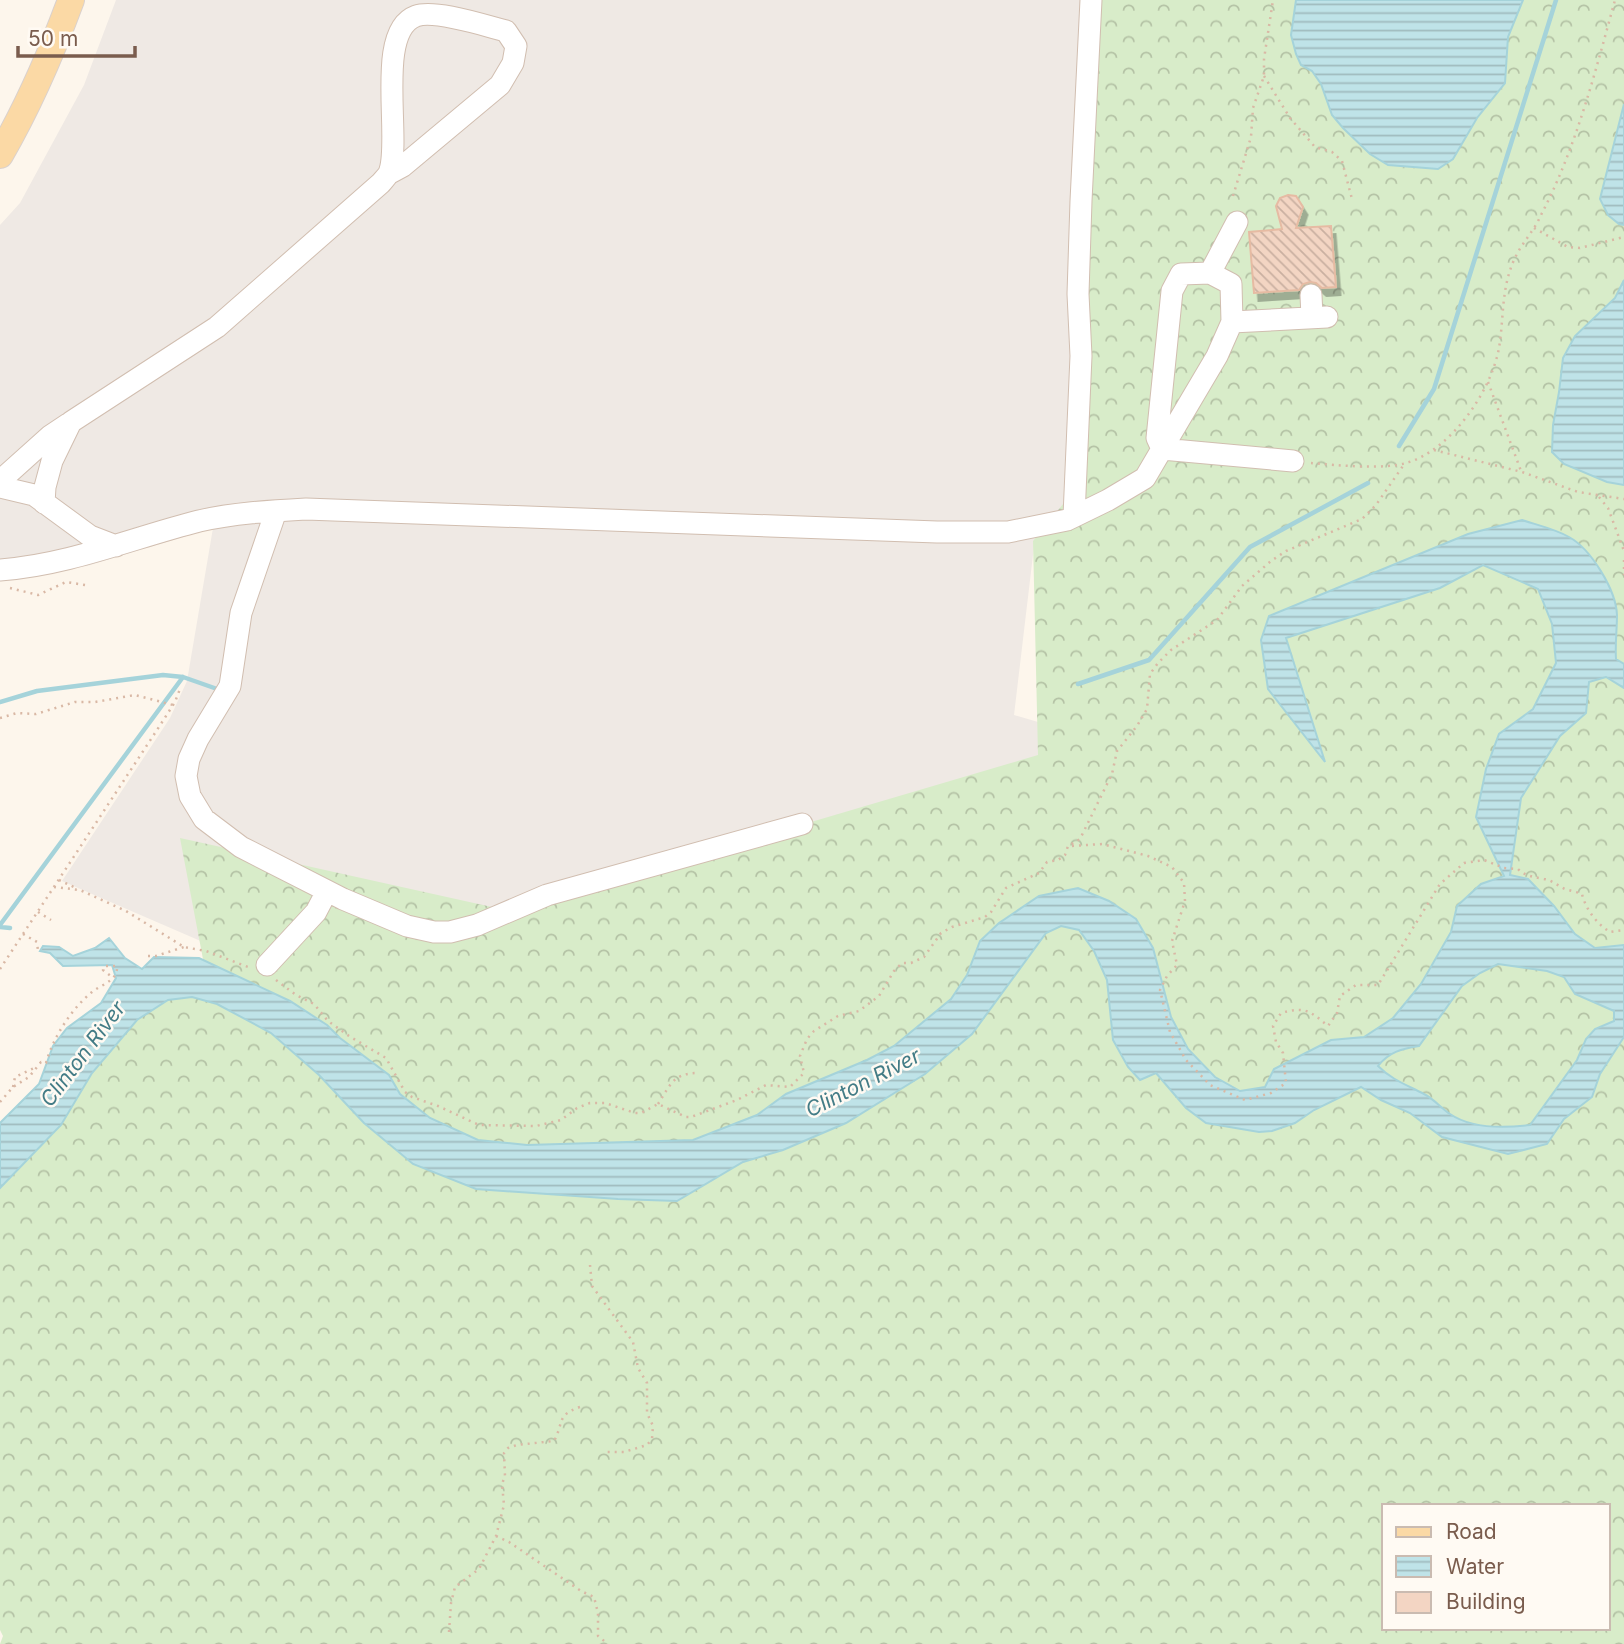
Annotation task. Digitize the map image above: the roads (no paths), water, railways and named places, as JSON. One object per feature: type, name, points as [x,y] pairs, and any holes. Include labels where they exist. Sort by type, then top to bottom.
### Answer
[{"type":"main road","points":[[0,155],[42,74],[71,0]]},
{"type":"lane","points":[[1074,516],[1081,356],[1080,228],[1091,0]]},
{"type":"lane","points":[[0,481],[50,436],[217,327],[390,173],[403,166],[500,85],[513,63],[516,46],[506,31],[439,16],[416,16],[404,24],[391,58],[394,143],[390,173]]},
{"type":"lane","points":[[1210,273],[1237,222]]},
{"type":"lane","points":[[3,578],[237,513],[433,513],[937,532],[1008,532],[1074,516],[1145,478],[1217,356],[1232,322],[1231,284],[1210,273],[1181,274],[1172,291],[1157,438],[1162,449]]},
{"type":"lane","points":[[1232,322],[1320,317],[1311,295]]},
{"type":"lane","points":[[44,503],[52,461],[71,422]]},
{"type":"lane","points":[[1162,449],[1293,461]]},
{"type":"lane","points":[[0,487],[34,495],[89,536],[116,546]]},
{"type":"lane","points":[[276,511],[241,613],[230,686],[198,739],[189,759],[186,776],[190,796],[204,819],[224,836],[327,891],[407,926],[434,932],[450,932],[477,925],[547,895],[802,824]]},
{"type":"lane","points":[[262,970],[316,912],[327,891]]},
{"type":"water","points":[[1296,0],[1523,0],[1508,37],[1505,83],[1477,118],[1453,159],[1438,169],[1388,165],[1370,154],[1332,115],[1321,84],[1312,71],[1301,65],[1296,54],[1291,35]]},
{"type":"water","points":[[1624,104],[1624,225],[1608,215],[1600,199]]},
{"type":"water","points":[[1624,280],[1624,485],[1607,482],[1564,464],[1552,452],[1553,425],[1563,358],[1575,336],[1615,298]]},
{"type":"water","name":"Clinton River","points":[[1522,520],[1558,532],[1577,543],[1594,560],[1612,594],[1617,615],[1616,659],[1624,664],[1624,688],[1606,677],[1589,682],[1586,713],[1560,736],[1521,798],[1510,875],[1528,879],[1554,906],[1575,934],[1595,948],[1624,945],[1624,1037],[1600,1074],[1592,1097],[1564,1119],[1547,1144],[1508,1154],[1442,1137],[1410,1113],[1381,1100],[1361,1087],[1314,1110],[1295,1123],[1272,1131],[1259,1132],[1206,1123],[1186,1108],[1156,1073],[1140,1080],[1128,1067],[1113,1040],[1107,980],[1094,951],[1079,930],[1061,926],[1046,933],[972,1034],[925,1074],[846,1123],[783,1150],[743,1162],[677,1201],[476,1189],[413,1164],[364,1123],[319,1075],[271,1033],[217,1004],[192,997],[168,1000],[137,1020],[92,1073],[61,1125],[0,1188],[0,1123],[39,1084],[53,1046],[67,1028],[101,1003],[116,978],[112,965],[63,966],[50,953],[40,951],[43,946],[59,947],[73,956],[95,948],[109,938],[125,958],[142,969],[154,957],[199,958],[290,1001],[327,1025],[389,1075],[400,1094],[430,1118],[478,1140],[527,1145],[693,1140],[757,1115],[786,1094],[894,1046],[951,999],[967,975],[980,941],[999,923],[1039,896],[1078,888],[1109,901],[1136,919],[1153,948],[1171,1017],[1188,1049],[1215,1077],[1240,1091],[1265,1087],[1274,1069],[1331,1040],[1364,1037],[1393,1018],[1421,984],[1451,932],[1457,906],[1481,884],[1504,876],[1476,817],[1486,769],[1499,734],[1533,709],[1556,663],[1552,624],[1538,589],[1483,565],[1440,588],[1286,638],[1325,762],[1268,689],[1261,640],[1269,616],[1468,534]],"holes":[[[1498,964],[1547,971],[1564,977],[1575,994],[1614,1011],[1614,1021],[1595,1029],[1586,1039],[1577,1060],[1530,1125],[1489,1126],[1459,1119],[1428,1096],[1394,1079],[1378,1066],[1396,1052],[1419,1046],[1462,986],[1480,973]]]},
{"type":"waterway","points":[[1399,446],[1434,389],[1556,0]]},
{"type":"waterway","points":[[1078,684],[1149,660],[1250,547],[1368,483]]},
{"type":"waterway","points":[[0,702],[37,691],[163,675],[183,677],[220,690]]},
{"type":"waterway","points":[[0,925],[183,677]]},
{"type":"waterway","points":[[0,927],[10,928]]}]
